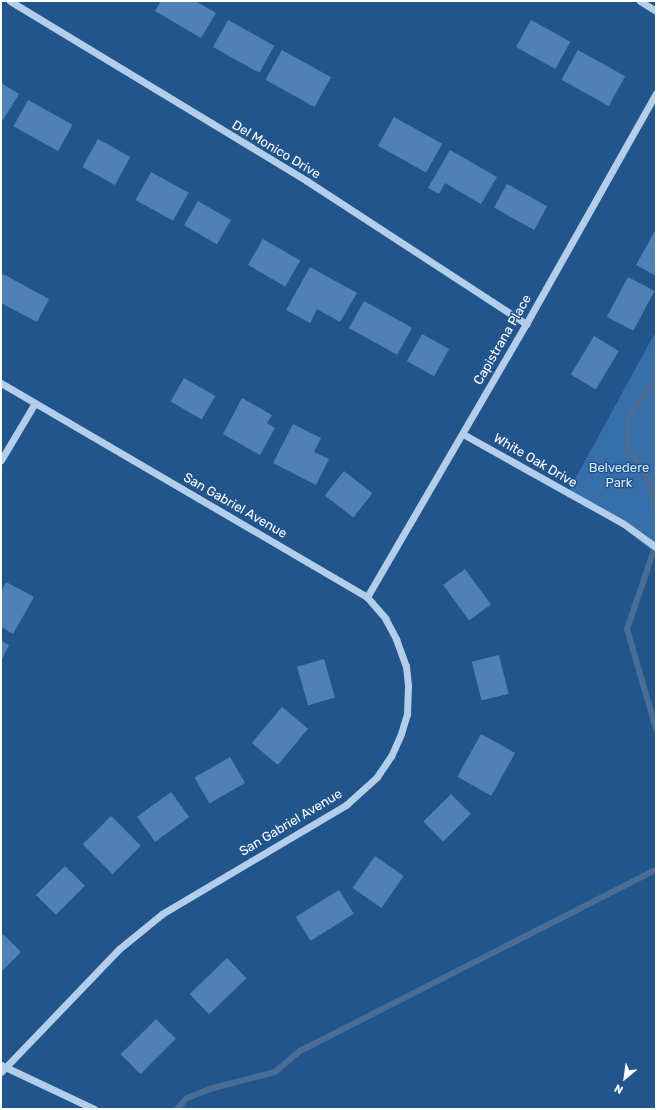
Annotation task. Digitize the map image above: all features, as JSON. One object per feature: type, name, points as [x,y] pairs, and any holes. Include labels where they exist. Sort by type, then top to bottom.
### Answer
[{"type":"street","name":"Del Monico Drive","points":[[10,1],[307,181],[526,324]]},
{"type":"street","points":[[640,1],[656,11]]},
{"type":"street","name":"Capistrana Place","points":[[367,597],[463,434],[656,93]]},
{"type":"street","name":"San Gabriel Avenue","points":[[1,383],[367,597],[385,618],[396,639],[406,666],[408,686],[407,714],[401,734],[391,756],[377,777],[346,805],[162,914],[119,949],[2,1069]]},
{"type":"street","points":[[1,460],[35,403]]},
{"type":"street","name":"White Oak Drive","points":[[463,434],[624,524],[656,547]]},
{"type":"street","points":[[2,1069],[94,1109]]},
{"type":"green space","name":"Belvedere Park","points":[[656,331],[656,554],[602,511],[568,492]]},
{"type":"building","points":[[161,1],[195,1],[216,13],[201,38],[155,11]]},
{"type":"building","points":[[228,20],[274,46],[259,73],[213,47]]},
{"type":"building","points":[[531,20],[570,42],[555,69],[516,47]]},
{"type":"building","points":[[282,50],[331,77],[314,107],[266,80]]},
{"type":"building","points":[[578,50],[625,76],[609,106],[562,80]]},
{"type":"building","points":[[1,83],[19,94],[3,120],[1,119]]},
{"type":"building","points":[[28,100],[73,125],[58,151],[13,126]]},
{"type":"building","points":[[394,117],[442,144],[426,173],[378,146]]},
{"type":"building","points":[[98,139],[130,157],[115,185],[82,167]]},
{"type":"building","points":[[450,150],[497,177],[481,204],[445,183],[439,194],[428,188]]},
{"type":"building","points":[[151,172],[189,193],[173,221],[135,200]]},
{"type":"building","points":[[507,184],[547,206],[534,230],[494,208]]},
{"type":"building","points":[[198,201],[231,220],[217,244],[184,225]]},
{"type":"building","points":[[656,229],[656,276],[636,265]]},
{"type":"building","points":[[263,239],[300,260],[285,286],[248,265]]},
{"type":"building","points":[[310,267],[357,293],[340,322],[317,309],[310,323],[286,310]]},
{"type":"building","points":[[3,274],[49,299],[37,322],[1,303],[1,278]]},
{"type":"building","points":[[628,277],[654,291],[633,331],[607,317]]},
{"type":"building","points":[[364,301],[412,328],[397,355],[349,328]]},
{"type":"building","points":[[422,334],[449,349],[434,376],[407,361]]},
{"type":"building","points":[[594,336],[619,351],[596,390],[571,375]]},
{"type":"building","points":[[184,378],[215,396],[202,419],[170,401]]},
{"type":"building","points":[[242,398],[272,415],[267,423],[275,428],[260,455],[223,434]]},
{"type":"building","points":[[293,424],[321,438],[314,452],[329,459],[316,485],[273,463]]},
{"type":"building","points":[[344,471],[372,493],[353,518],[325,495]]},
{"type":"building","points":[[465,569],[491,605],[469,620],[443,585]]},
{"type":"building","points":[[6,582],[34,597],[13,634],[1,627],[1,592]]},
{"type":"building","points":[[1,641],[9,645],[1,661]]},
{"type":"building","points":[[499,655],[509,694],[482,701],[472,662]]},
{"type":"building","points":[[324,659],[335,697],[308,705],[297,667]]},
{"type":"building","points":[[282,707],[308,729],[278,765],[252,743]]},
{"type":"building","points":[[481,734],[515,753],[491,796],[457,777]]},
{"type":"building","points":[[230,757],[245,783],[209,803],[194,778]]},
{"type":"building","points":[[171,792],[189,817],[155,842],[137,817]]},
{"type":"building","points":[[451,794],[471,814],[443,841],[423,822]]},
{"type":"building","points":[[111,816],[141,846],[112,874],[83,844]]},
{"type":"building","points":[[375,856],[404,876],[381,908],[353,888]]},
{"type":"building","points":[[65,866],[85,886],[56,915],[36,895]]},
{"type":"building","points":[[339,890],[354,914],[311,941],[296,917]]},
{"type":"building","points":[[3,934],[21,952],[1,972],[1,937]]},
{"type":"building","points":[[227,958],[246,978],[209,1014],[190,994]]},
{"type":"building","points":[[156,1019],[176,1039],[140,1074],[121,1054]]},
{"type":"waterway","points":[[656,383],[646,391],[629,416],[627,450],[645,471],[656,508]]},
{"type":"waterway","points":[[656,544],[627,629],[656,729]]},
{"type":"waterway","points":[[177,1109],[187,1098],[210,1089],[275,1072],[300,1051],[656,870]]}]
